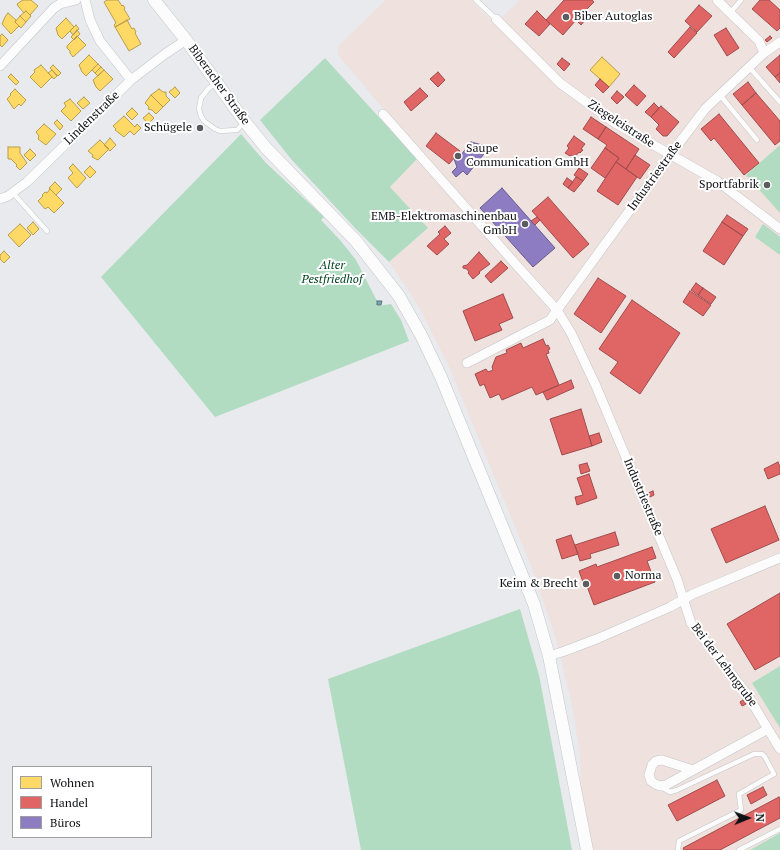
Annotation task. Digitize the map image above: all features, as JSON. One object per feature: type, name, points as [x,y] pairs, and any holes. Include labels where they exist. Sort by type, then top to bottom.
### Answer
[{"type":"street","points":[[0,66],[54,8],[60,4],[76,0]]},
{"type":"street","points":[[85,0],[90,20],[100,40],[132,80]]},
{"type":"street","name":"Biberacher Straße","points":[[154,0],[186,40],[245,122],[285,168],[356,241],[399,296],[421,335],[441,377],[534,604],[549,656],[587,850]]},
{"type":"street","points":[[717,0],[759,41],[764,53]]},
{"type":"street","name":"Ziegeleistraße","points":[[496,19],[560,83],[615,123],[717,181],[780,229]]},
{"type":"street","name":"Lindenstraße","points":[[0,199],[13,193],[27,182],[132,80],[165,54],[186,40]]},
{"type":"street","name":"Industriestraße","points":[[467,363],[550,320],[705,109],[764,53],[780,42]]},
{"type":"street","name":"Industriestraße","points":[[383,114],[557,310],[571,333],[596,386],[677,579],[683,600]]},
{"type":"street","points":[[549,656],[565,652],[599,638],[693,594],[780,558]]},
{"type":"street","name":"Bei der Lehmgrube","points":[[683,600],[691,623],[745,691],[780,749]]},
{"type":"street","points":[[693,770],[662,760],[656,761],[652,765],[649,775],[654,784],[660,786],[666,785],[768,730]]},
{"type":"lane","name":"Ziegeleistraße","points":[[476,0],[496,19]]},
{"type":"lane","points":[[731,12],[741,0]]},
{"type":"lane","points":[[749,67],[780,102]]},
{"type":"lane","points":[[216,82],[201,98],[199,109],[204,121],[215,129],[227,131],[237,130],[245,122]]},
{"type":"lane","points":[[720,95],[757,140]]},
{"type":"lane","points":[[13,193],[47,231]]},
{"type":"lane","points":[[660,786],[670,792],[677,790],[754,754],[762,754],[774,774],[739,794],[741,810],[679,841],[678,850]]},
{"type":"lane","points":[[739,850],[780,829]]},
{"type":"shaded area","points":[[386,0],[471,0],[495,24],[520,0],[780,0],[780,666],[752,683],[780,728],[780,833],[750,850],[593,850],[581,789],[580,755],[570,696],[556,639],[531,566],[450,369],[421,311],[389,262],[428,228],[390,187],[417,159],[380,118],[385,111],[338,55],[339,45]]},
{"type":"green space","points":[[325,58],[417,159],[390,187],[428,228],[389,262],[354,227],[291,159],[260,120]]},
{"type":"green space","name":"Alter Pestfriedhof","points":[[241,134],[266,163],[324,217],[321,220],[356,260],[377,301],[377,306],[391,304],[401,320],[409,341],[215,417],[101,277]]},
{"type":"green space","name":"Sportfabrik","points":[[780,145],[780,213],[746,175]]},
{"type":"green space","points":[[763,224],[780,237],[780,255],[755,237]]},
{"type":"green space","points":[[520,609],[539,675],[572,850],[361,850],[328,679]]},
{"type":"green space","points":[[780,666],[780,728],[752,683]]},
{"type":"green space","points":[[780,833],[780,850],[750,850]]},
{"type":"building: Wohnen","points":[[23,0],[31,0],[38,6],[30,15],[26,11],[24,13],[17,4]]},
{"type":"building: Wohnen","points":[[107,0],[118,0],[125,8],[124,9],[130,19],[115,27],[114,25],[116,23],[104,2]]},
{"type":"building: Wohnen","points":[[26,11],[31,16],[26,22],[20,16]]},
{"type":"building: Wohnen","points":[[8,13],[16,20],[15,22],[19,26],[11,34],[2,24]]},
{"type":"building: Wohnen","points":[[20,16],[26,22],[21,28],[15,22]]},
{"type":"building: Wohnen","points":[[66,18],[74,27],[62,39],[58,35],[56,28]]},
{"type":"building: Wohnen","points":[[127,20],[132,29],[134,28],[141,44],[129,51],[115,27]]},
{"type":"building: Wohnen","points":[[76,25],[79,29],[73,35],[70,31]]},
{"type":"building: Wohnen","points":[[77,30],[80,34],[74,40],[71,37]]},
{"type":"building: Wohnen","points":[[2,34],[8,40],[2,47],[0,45],[0,36]]},
{"type":"building: Wohnen","points":[[77,36],[86,45],[73,57],[67,46]]},
{"type":"building: Wohnen","points":[[89,55],[98,64],[86,76],[82,72],[79,65]]},
{"type":"building: Wohnen","points":[[602,57],[620,74],[609,87],[590,70]]},
{"type":"building: Wohnen","points":[[98,64],[101,67],[95,73],[92,70]]},
{"type":"building: Wohnen","points":[[41,65],[52,77],[41,88],[30,77],[35,72],[34,70]]},
{"type":"building: Wohnen","points":[[53,65],[61,73],[58,76],[50,68]]},
{"type":"building: Wohnen","points":[[101,67],[104,70],[98,76],[95,73]]},
{"type":"building: Wohnen","points":[[52,70],[57,76],[54,79],[48,73]]},
{"type":"building: Wohnen","points":[[104,70],[113,79],[100,91],[96,87],[93,80]]},
{"type":"building: Wohnen","points":[[11,74],[19,82],[16,85],[8,77]]},
{"type":"building: Wohnen","points":[[175,87],[180,93],[175,98],[169,92]]},
{"type":"building: Wohnen","points":[[15,89],[26,100],[21,106],[19,104],[14,109],[7,99]]},
{"type":"building: Wohnen","points":[[159,89],[166,92],[166,96],[170,100],[163,107],[151,95]]},
{"type":"building: Wohnen","points":[[151,95],[163,107],[156,114],[152,110],[148,109],[149,107],[145,103]]},
{"type":"building: Wohnen","points":[[84,97],[90,103],[83,109],[77,103]]},
{"type":"building: Wohnen","points":[[70,99],[81,111],[71,121],[61,111],[66,106],[64,103]]},
{"type":"building: Wohnen","points":[[132,108],[138,114],[132,120],[126,114]]},
{"type":"building: Wohnen","points":[[149,113],[154,118],[148,124],[143,118]]},
{"type":"building: Wohnen","points":[[124,116],[135,127],[137,124],[141,128],[134,135],[130,131],[124,137],[115,130],[116,129],[113,126]]},
{"type":"building: Wohnen","points":[[57,120],[63,126],[60,130],[54,123]]},
{"type":"building: Wohnen","points":[[44,124],[56,134],[46,145],[38,139],[39,136],[36,132]]},
{"type":"building: Wohnen","points":[[110,138],[116,145],[110,151],[104,145]]},
{"type":"building: Wohnen","points":[[100,140],[109,149],[98,160],[92,157],[93,155],[88,151]]},
{"type":"building: Wohnen","points":[[8,147],[20,147],[20,153],[27,163],[20,170],[11,159],[8,159]]},
{"type":"building: Wohnen","points":[[30,149],[36,155],[30,161],[24,155]]},
{"type":"building: Wohnen","points":[[73,164],[86,178],[77,188],[68,178],[73,173],[69,168]]},
{"type":"building: Wohnen","points":[[90,166],[96,172],[90,178],[84,172]]},
{"type":"building: Wohnen","points":[[55,182],[62,189],[56,195],[49,188]]},
{"type":"building: Wohnen","points":[[50,189],[64,203],[54,213],[48,207],[45,209],[38,201],[45,192],[47,193]]},
{"type":"building: Wohnen","points":[[33,222],[39,229],[33,235],[27,228]]},
{"type":"building: Wohnen","points":[[20,224],[31,235],[19,247],[8,235]]},
{"type":"building: Wohnen","points":[[4,251],[10,257],[4,263],[0,259],[0,255]]},
{"type":"building: Handel","name":"Biber Autoglas","points":[[564,0],[592,0],[594,2],[581,15],[586,19],[581,25],[576,20],[563,35],[546,20]]},
{"type":"building: Handel","points":[[760,0],[769,0],[780,10],[780,28],[777,31],[752,9]]},
{"type":"building: Handel","points":[[699,5],[712,16],[697,32],[685,21]]},
{"type":"building: Handel","points":[[537,11],[550,24],[539,36],[525,24]]},
{"type":"building: Handel","points":[[690,27],[697,33],[674,58],[668,52]]},
{"type":"building: Handel","points":[[726,28],[739,48],[727,56],[714,35]]},
{"type":"building: Handel","points":[[770,36],[772,38],[767,42],[765,40]]},
{"type":"building: Handel","points":[[780,55],[780,73],[775,77],[766,67]]},
{"type":"building: Handel","points":[[562,58],[570,64],[564,71],[557,64]]},
{"type":"building: Handel","points":[[438,72],[445,80],[438,87],[430,79]]},
{"type":"building: Handel","points":[[780,73],[780,83],[775,77]]},
{"type":"building: Handel","points":[[600,79],[609,87],[603,93],[595,85]]},
{"type":"building: Handel","points":[[748,82],[756,93],[742,105],[733,94]]},
{"type":"building: Handel","points":[[634,85],[646,96],[637,106],[625,95]]},
{"type":"building: Handel","points":[[420,88],[428,96],[411,111],[404,102]]},
{"type":"building: Handel","points":[[617,91],[624,97],[617,104],[611,98]]},
{"type":"building: Handel","points":[[756,93],[780,121],[780,141],[775,145],[742,105]]},
{"type":"building: Handel","points":[[654,103],[659,108],[651,117],[645,112]]},
{"type":"building: Handel","points":[[661,106],[679,122],[667,136],[663,136],[656,129],[659,125],[651,117]]},
{"type":"building: Handel","points":[[719,114],[759,163],[744,175],[714,138],[711,141],[701,129]]},
{"type":"building: Handel","points":[[591,117],[606,127],[598,139],[583,129]]},
{"type":"building: Handel","points":[[606,127],[639,149],[626,169],[616,162],[619,158],[605,148],[607,145],[598,139]]},
{"type":"building: Handel","points":[[436,133],[460,151],[449,164],[426,146]]},
{"type":"building: Handel","points":[[574,136],[585,144],[581,149],[583,150],[575,157],[565,153],[569,148],[567,146]]},
{"type":"building: Handel","points":[[605,148],[619,158],[605,178],[591,168]]},
{"type":"building: Handel","points":[[635,155],[650,165],[640,179],[626,169]]},
{"type":"building: Handel","points":[[616,162],[637,177],[618,205],[597,191]]},
{"type":"building: Handel","points":[[579,168],[588,174],[583,181],[574,175]]},
{"type":"building: Handel","points":[[576,177],[583,181],[574,192],[568,188]]},
{"type":"building: Handel","points":[[567,178],[573,182],[568,188],[563,184]]},
{"type":"building: Handel","points":[[548,197],[589,244],[573,258],[532,211]]},
{"type":"building: Handel","points":[[727,215],[748,229],[743,236],[722,222]]},
{"type":"building: Handel","points":[[537,217],[540,220],[535,225],[531,221]]},
{"type":"building: Handel","points":[[722,222],[743,236],[724,265],[703,251]]},
{"type":"building: Handel","points":[[445,226],[451,233],[444,239],[449,244],[437,255],[427,246],[440,234],[438,232]]},
{"type":"building: Handel","points":[[479,252],[490,264],[479,272],[480,273],[473,279],[468,273],[469,272],[467,269],[463,268],[463,266],[467,265]]},
{"type":"building: Handel","points":[[501,261],[508,268],[491,283],[485,276]]},
{"type":"building: Handel","points":[[598,278],[626,296],[601,333],[574,314]]},
{"type":"building: Handel","points":[[696,283],[703,288],[698,295],[691,290]]},
{"type":"building: Handel","points":[[703,288],[716,297],[711,304],[698,295]]},
{"type":"building: Handel","points":[[690,291],[711,305],[703,316],[683,302]]},
{"type":"building: Handel","points":[[503,294],[513,318],[499,324],[502,330],[475,341],[463,311]]},
{"type":"building: Handel","points":[[632,300],[680,333],[640,394],[610,373],[618,362],[599,349]]},
{"type":"building: Handel","points":[[543,339],[546,346],[548,345],[550,349],[548,350],[549,353],[546,354],[559,385],[536,395],[532,387],[502,400],[499,394],[490,398],[484,384],[480,386],[475,374],[486,369],[488,372],[493,370],[492,367],[496,357],[507,353],[506,350],[521,343],[523,348]]},
{"type":"building: Handel","points":[[571,380],[574,388],[547,400],[543,392]]},
{"type":"building: Handel","points":[[581,409],[592,446],[562,455],[550,419]]},
{"type":"building: Handel","points":[[599,433],[602,442],[592,446],[589,436]]},
{"type":"building: Handel","points":[[778,462],[780,474],[768,479],[764,469]]},
{"type":"building: Handel","points":[[587,463],[590,471],[581,474],[579,465]]},
{"type":"building: Handel","points":[[589,474],[597,498],[577,505],[575,497],[583,495],[577,478]]},
{"type":"building: Handel","points":[[653,491],[654,495],[650,497],[648,493]]},
{"type":"building: Handel","points":[[765,506],[779,540],[726,563],[711,529]]},
{"type":"building: Handel","points":[[615,532],[619,545],[590,554],[591,558],[580,561],[575,545]]},
{"type":"building: Handel","points":[[571,535],[578,554],[562,559],[556,540]]},
{"type":"building: Handel","name":"Norma","points":[[652,547],[656,558],[647,561],[655,582],[594,605],[585,581],[583,582],[579,571],[596,564],[597,567]]},
{"type":"building: Handel","points":[[780,593],[780,656],[755,670],[727,624]]},
{"type":"building: Handel","points":[[743,700],[746,704],[742,706],[740,702]]},
{"type":"building: Handel","points":[[717,780],[725,796],[677,821],[668,805]]},
{"type":"building: Handel","points":[[763,787],[767,795],[751,804],[747,795]]},
{"type":"building: Handel","points":[[779,797],[780,818],[720,850],[684,850],[683,848]]},
{"type":"building: Büros","points":[[471,142],[486,146],[488,149],[467,175],[463,171],[456,177],[452,172],[457,167],[454,159],[458,153],[461,155]]},
{"type":"building: Büros","points":[[502,188],[555,248],[533,267],[480,208]]},
{"type":"building: Öffentlich","points":[[307,276],[309,280],[306,282],[303,279]]},
{"type":"building: Öffentlich","points":[[377,301],[382,301],[381,305],[377,305]]},
{"type":"place","name":"Biber Autoglas","points":[[566,17]]},
{"type":"place","name":"Schügele","points":[[200,128]]},
{"type":"place","name":"Saupe Communication GmbH","points":[[458,156]]},
{"type":"place","name":"Sportfabrik","points":[[767,185]]},
{"type":"place","name":"EMB-Elektromaschinenbau GmbH","points":[[525,224]]},
{"type":"place","name":"Norma","points":[[617,576]]},
{"type":"place","name":"Keim & Brecht","points":[[586,584]]}]
